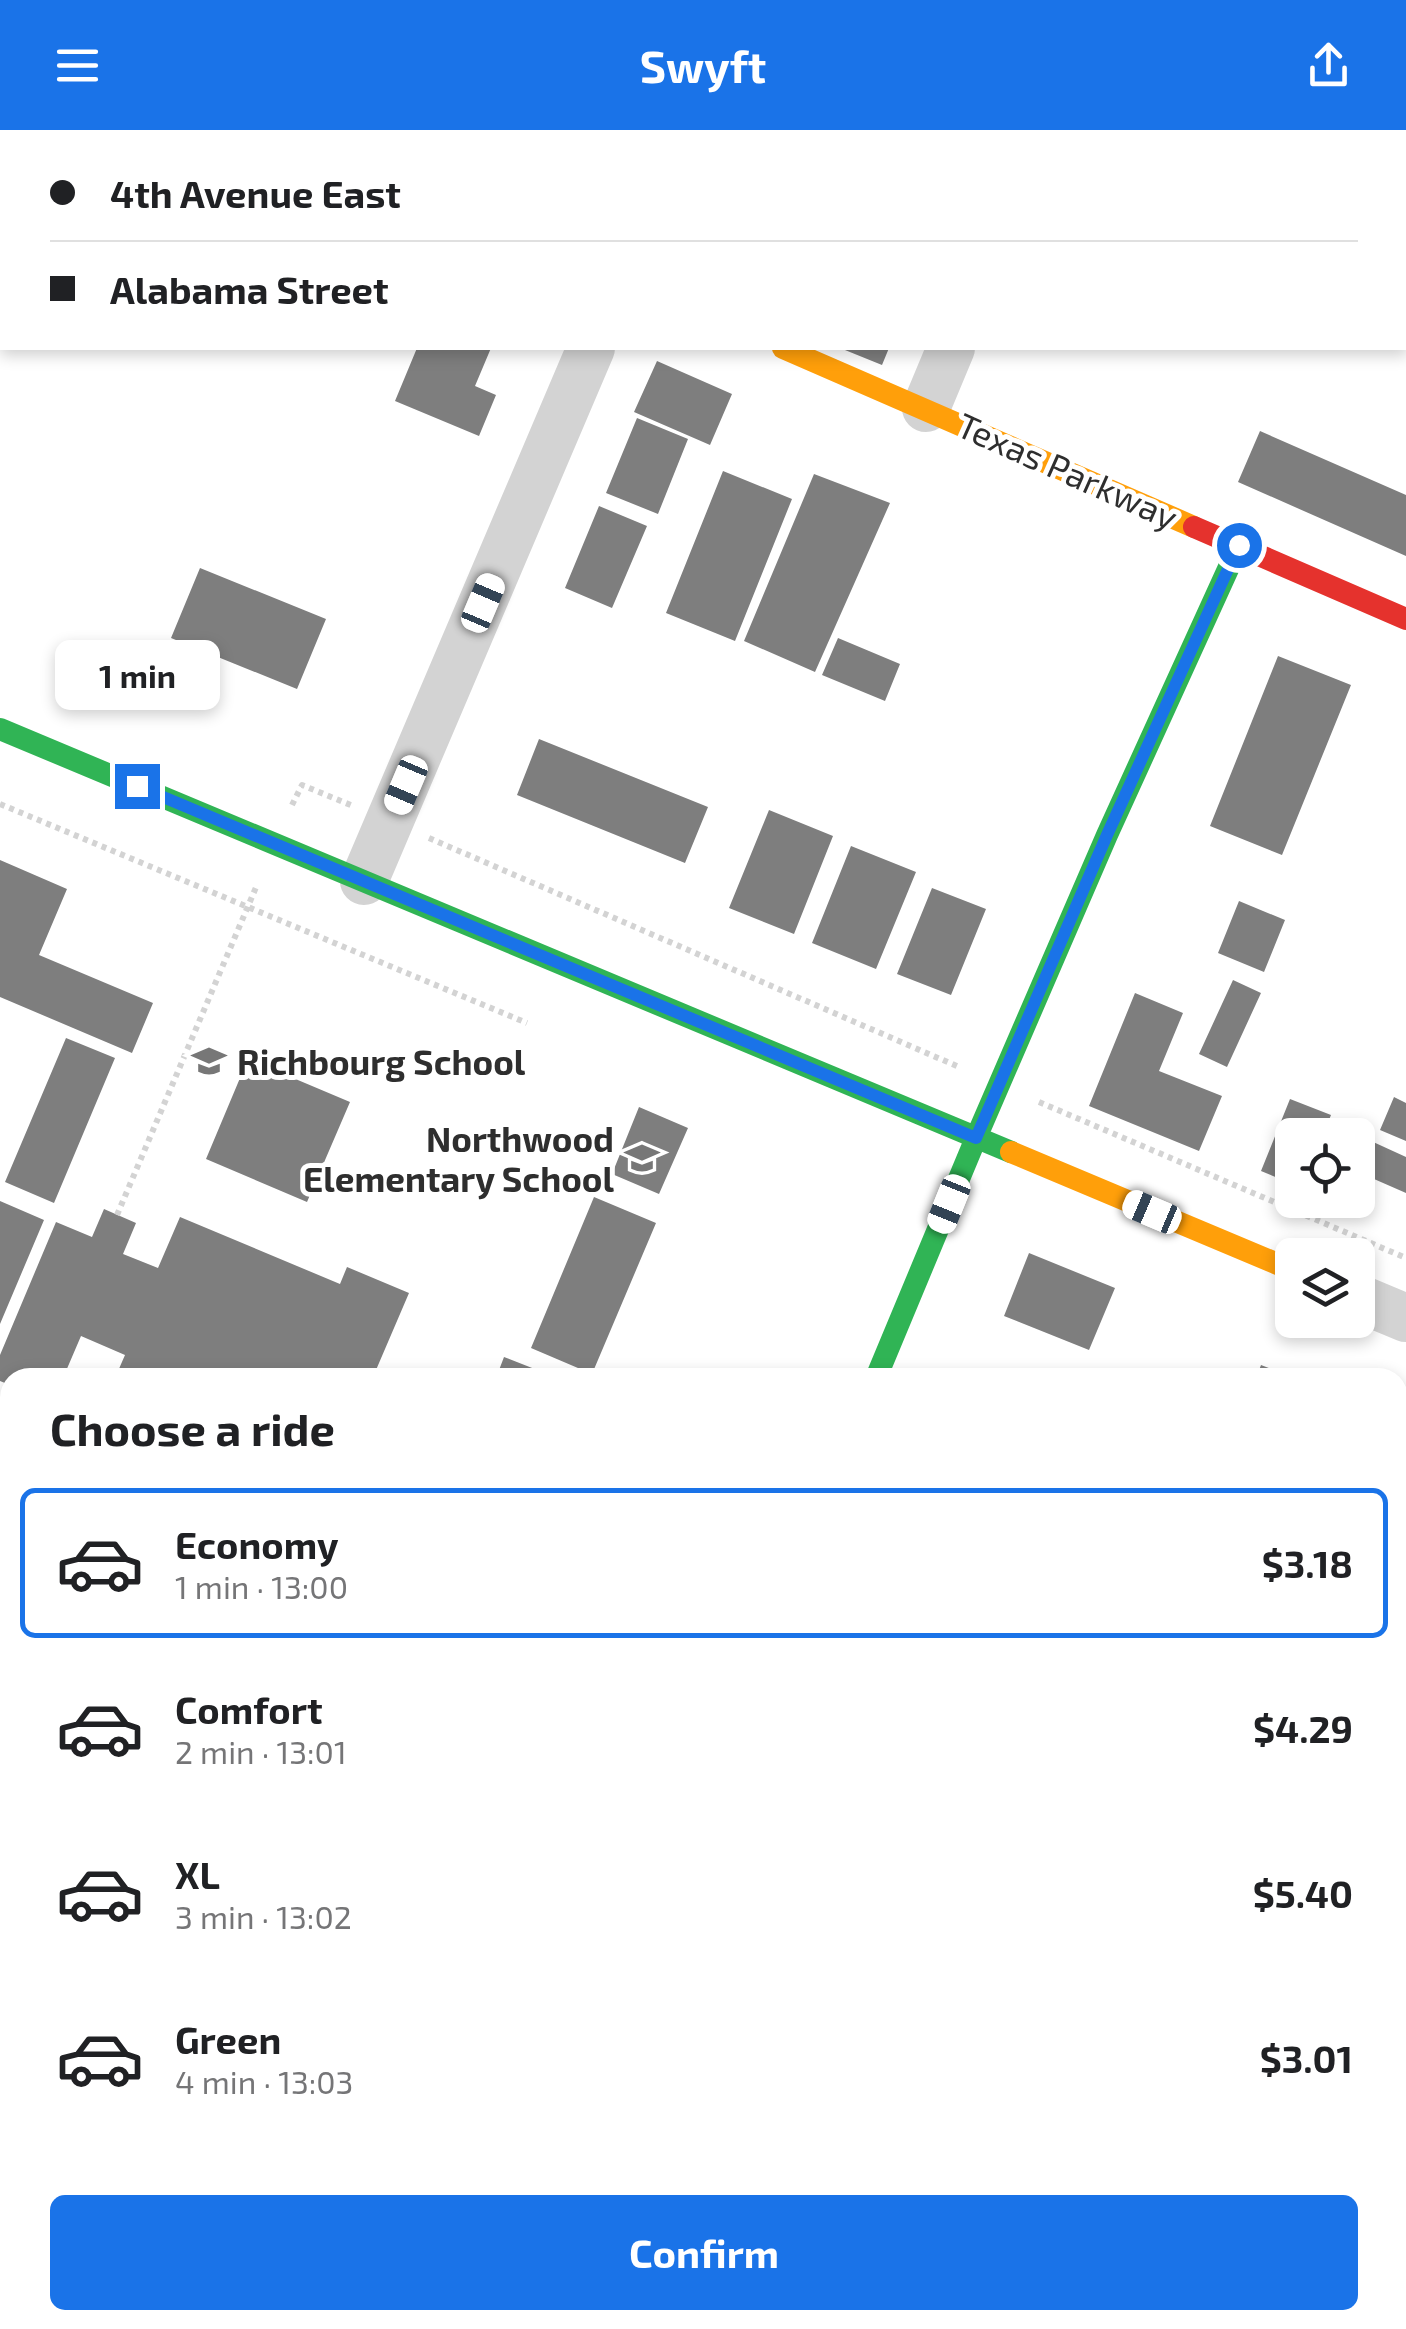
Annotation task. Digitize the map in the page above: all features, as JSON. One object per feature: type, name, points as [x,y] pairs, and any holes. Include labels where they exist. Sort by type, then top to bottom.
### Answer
[{"type":"street","points":[[364,881],[590,350]]},
{"type":"street","name":"Texas Parkway","points":[[788,350],[1406,619]]},
{"type":"street","points":[[926,408],[950,350]]},
{"type":"street","points":[[880,1368],[1107,835],[1239,545]]},
{"type":"street","points":[[0,729],[1275,1263]]},
{"type":"street","points":[[1375,1305],[1406,1318]]},
{"type":"path","points":[[0,804],[527,1023]]},
{"type":"building","points":[[416,350],[490,350],[475,386],[496,395],[479,436],[395,401]]},
{"type":"building","points":[[845,350],[888,350],[882,365]]},
{"type":"building","points":[[657,361],[732,394],[710,445],[634,412]]},
{"type":"building","points":[[637,418],[688,439],[658,514],[606,493]]},
{"type":"building","points":[[1260,431],[1406,495],[1406,556],[1238,482]]},
{"type":"building","points":[[723,471],[792,499],[735,641],[666,613]]},
{"type":"building","points":[[814,474],[890,503],[815,672],[744,641]]},
{"type":"building","points":[[599,506],[647,526],[612,608],[565,588]]},
{"type":"building","points":[[200,568],[326,619],[297,689],[171,638]]},
{"type":"building","points":[[838,638],[900,664],[885,701],[822,675]]},
{"type":"building","points":[[1278,656],[1351,685],[1282,855],[1210,826]]},
{"type":"building","points":[[539,739],[708,807],[685,863],[517,795]]},
{"type":"building","points":[[769,810],[833,836],[794,934],[729,908]]},
{"type":"building","points":[[851,846],[916,872],[876,969],[812,943]]},
{"type":"building","points":[[0,860],[67,889],[39,955],[153,1003],[132,1053],[0,997]]},
{"type":"building","points":[[932,888],[986,909],[951,995],[897,974]]},
{"type":"building","points":[[1239,901],[1285,920],[1264,972],[1218,953]]},
{"type":"building","points":[[1233,980],[1261,993],[1227,1067],[1199,1054]]},
{"type":"building","points":[[1135,993],[1183,1013],[1159,1071],[1222,1096],[1199,1151],[1089,1106]]},
{"type":"building","points":[[66,1038],[115,1058],[54,1203],[5,1182]]},
{"type":"building","points":[[248,1059],[350,1102],[307,1202],[206,1159]]},
{"type":"building","points":[[1394,1097],[1406,1103],[1406,1141],[1380,1130]]},
{"type":"building","points":[[1290,1099],[1331,1115],[1330,1118],[1282,1118]]},
{"type":"building","points":[[639,1107],[688,1128],[659,1194],[612,1174]]},
{"type":"building","points":[[1275,1136],[1275,1177],[1261,1171]]},
{"type":"building","points":[[1375,1143],[1406,1157],[1406,1193],[1375,1179]]},
{"type":"building","points":[[594,1197],[656,1223],[595,1368],[578,1368],[531,1348]]},
{"type":"building","points":[[0,1201],[44,1220],[0,1324]]},
{"type":"building","points":[[104,1209],[136,1223],[123,1254],[158,1268],[180,1217],[340,1284],[347,1267],[409,1293],[377,1368],[119,1368],[125,1355],[81,1336],[67,1368],[0,1368],[0,1355],[56,1222],[92,1237]]},
{"type":"building","points":[[1029,1253],[1115,1288],[1089,1350],[1004,1316]]},
{"type":"building","points":[[504,1357],[532,1368],[500,1368]]},
{"type":"traffic: fast","points":[[880,1368],[1107,835],[1239,545]]},
{"type":"traffic: fast","points":[[0,729],[1011,1152]]},
{"type":"traffic: slow","points":[[788,350],[1194,527]]},
{"type":"traffic: slow","points":[[1011,1152],[1275,1263]]},
{"type":"traffic: jam","points":[[1194,527],[1406,619]]},
{"type":"place","name":"Richbourg School","points":[[209,1061]]},
{"type":"place","name":"Northwood Elementary School","points":[[642,1158]]},
{"type":"route","points":[[137,786],[976,1138],[1107,835],[1239,545]]}]
